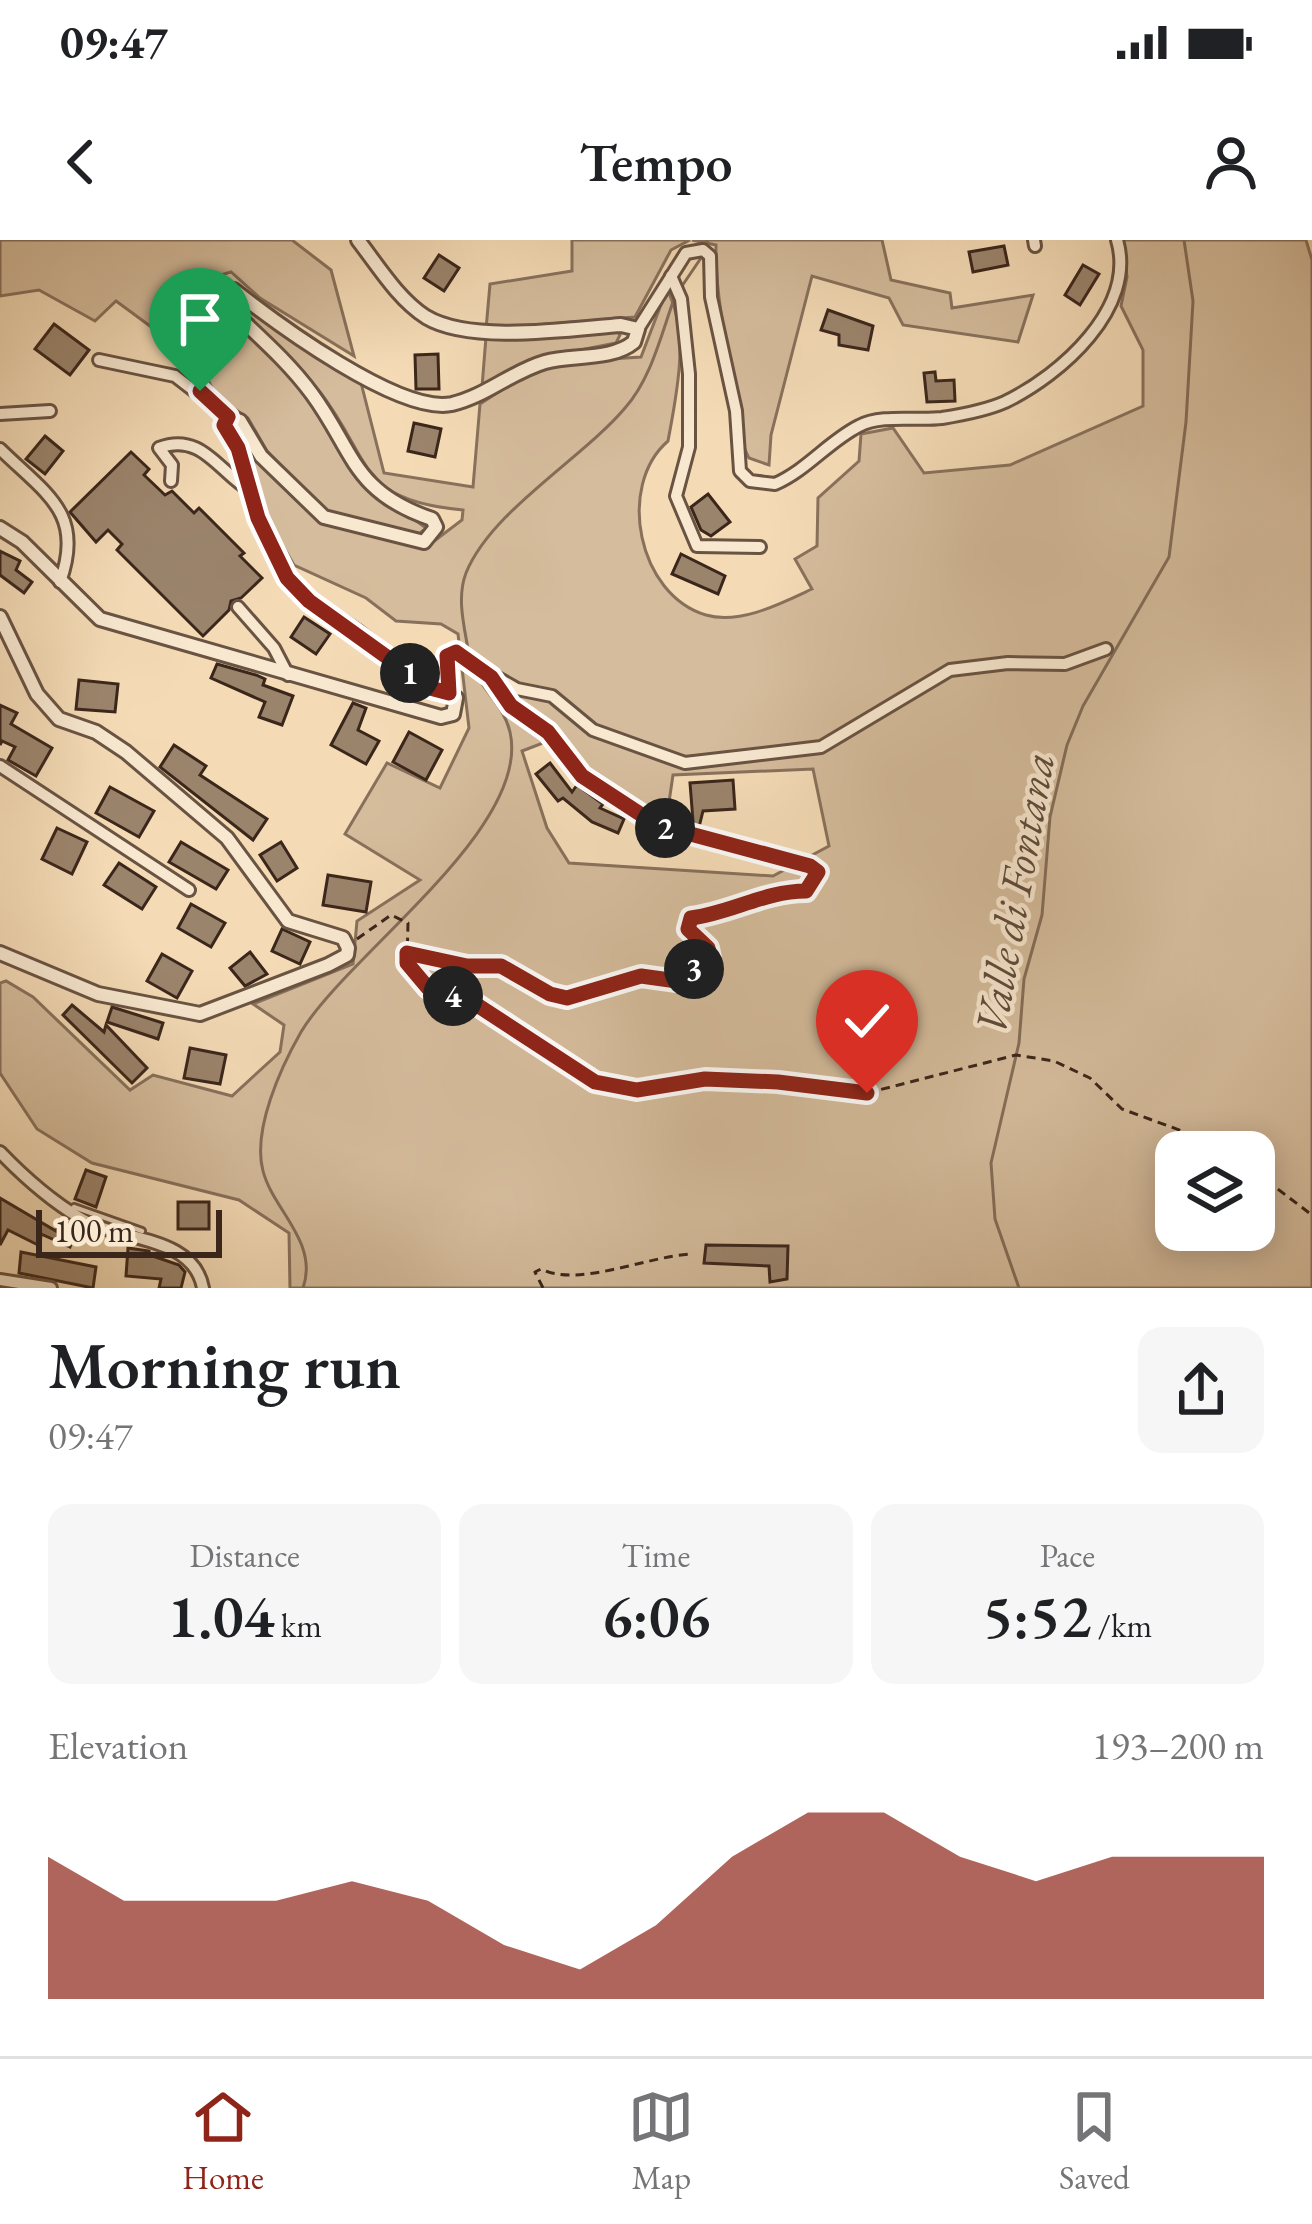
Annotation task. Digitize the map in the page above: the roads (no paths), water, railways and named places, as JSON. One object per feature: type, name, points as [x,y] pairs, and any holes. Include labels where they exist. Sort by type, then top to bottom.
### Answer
[{"type":"street","points":[[358,240],[404,299],[446,326],[478,330],[638,328]]},
{"type":"street","points":[[99,360],[175,376],[240,421],[262,456],[324,517],[424,542],[435,534],[435,521],[356,472],[314,397],[227,306],[223,293],[234,290],[382,386],[441,406],[481,394],[542,363],[618,352],[634,342],[638,328],[686,253],[703,250],[710,256],[711,297],[736,411],[740,471],[750,481],[776,484],[863,423],[943,418],[1004,402],[1052,369],[1093,332],[1113,305],[1121,277],[1117,240]]},
{"type":"street","points":[[671,276],[681,299],[689,374],[689,447],[676,496],[697,546],[760,547]]},
{"type":"street","points":[[0,414],[50,411]]},
{"type":"street","points":[[0,528],[22,542],[100,620],[441,717],[457,709],[456,698],[418,680],[299,592],[277,562],[238,448],[224,425],[228,417]]},
{"type":"street","points":[[171,481],[172,465],[159,448],[188,445],[220,461],[250,491]]},
{"type":"street","points":[[0,449],[51,499],[70,526],[69,558],[60,583]]},
{"type":"street","points":[[238,607],[284,660],[288,675]]},
{"type":"street","points":[[0,952],[98,994],[200,1014],[342,958],[348,948],[343,938],[288,921],[226,838],[126,752],[96,732],[58,719],[37,694],[1,622]]},
{"type":"street","points":[[449,693],[449,652],[517,689],[552,695],[593,730],[685,764],[821,747],[950,670],[1008,663],[1065,664],[1106,649]]},
{"type":"street","points":[[485,674],[511,706],[548,732],[582,776],[622,806],[657,825],[768,856]]},
{"type":"street","points":[[0,766],[189,890]]},
{"type":"street","points":[[0,1152],[42,1192],[70,1210],[109,1231],[173,1249],[193,1262],[203,1288]]},
{"type":"street","points":[[0,1280],[51,1288]]},
{"type":"lane","points":[[70,1210],[74,1207],[142,1232]]},
{"type":"waterway","points":[[706,244],[708,240]]},
{"type":"waterway","name":"Valle di Fontana","points":[[1019,1288],[995,1219],[991,1163],[1019,1043],[1024,979],[1042,915],[1050,817],[1067,745],[1083,706],[1169,557],[1186,422],[1193,301],[1184,240]]},
{"type":"waterway","points":[[682,286],[701,258]]},
{"type":"waterway","points":[[469,655],[462,593],[478,550],[516,507],[607,427],[634,396],[674,299]]},
{"type":"waterway","points":[[303,1288],[306,1271],[300,1241],[263,1171],[265,1118],[301,1032],[324,1001],[466,849],[493,809],[509,769],[510,732],[474,670]]}]
